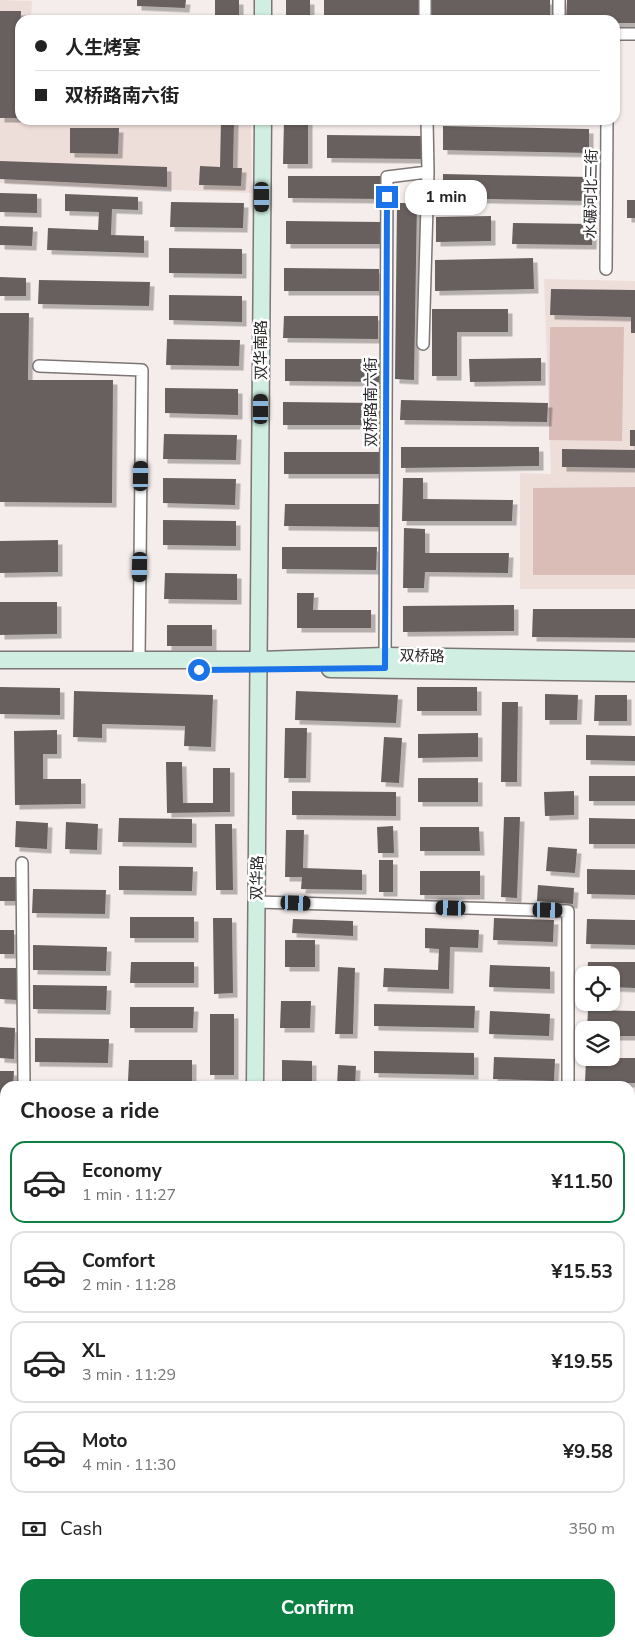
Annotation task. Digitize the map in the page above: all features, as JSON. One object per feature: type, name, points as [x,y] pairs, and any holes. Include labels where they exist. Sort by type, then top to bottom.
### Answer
[{"type":"main road","points":[[263,15],[264,0]]},
{"type":"main road","name":"双华南路","points":[[259,665],[263,125]]},
{"type":"main road","name":"双桥路","points":[[0,660],[139,660],[259,665]]},
{"type":"main road","name":"双桥路","points":[[0,670],[385,662],[635,660]]},
{"type":"main road","name":"双桥路","points":[[385,662],[635,673]]},
{"type":"main road","name":"双华路","points":[[255,1081],[259,665]]},
{"type":"street","points":[[425,0],[425,15]]},
{"type":"street","points":[[559,0],[559,15]]},
{"type":"street","points":[[620,34],[635,34]]},
{"type":"street","points":[[423,344],[428,172],[427,125]]},
{"type":"street","name":"水碾河北三街","points":[[606,269],[607,125]]},
{"type":"street","name":"双桥路南六街","points":[[385,662],[387,177],[428,172]]},
{"type":"street","points":[[39,366],[142,370],[139,660]]},
{"type":"street","points":[[22,862],[24,1081]]},
{"type":"street","points":[[257,902],[568,911],[568,1081]]},
{"type":"shaded area","points":[[0,0],[32,1],[31,15],[15,15],[15,125],[251,125],[252,193],[0,183]]},
{"type":"shaded area","points":[[544,279],[635,281],[635,589],[520,589],[520,473],[551,474]]},
{"type":"green space","points":[[550,327],[624,327],[622,441],[549,440]]},
{"type":"green space","points":[[635,487],[635,575],[533,575],[533,488]]},
{"type":"building","points":[[137,0],[186,0],[185,8],[137,6]]},
{"type":"building","points":[[215,0],[239,0],[239,15],[215,15]]},
{"type":"building","points":[[286,0],[310,0],[310,15],[286,15]]},
{"type":"building","points":[[324,0],[419,0],[419,15],[324,15]]},
{"type":"building","points":[[432,0],[550,0],[550,15],[432,15]]},
{"type":"building","points":[[567,0],[635,0],[635,23],[620,23],[620,15],[566,15]]},
{"type":"building","points":[[0,11],[21,11],[21,15],[15,15],[15,118],[0,118]]},
{"type":"building","points":[[221,125],[234,125],[233,168],[242,168],[241,186],[199,185],[200,166],[220,167]]},
{"type":"building","points":[[284,125],[308,125],[308,164],[283,164]]},
{"type":"building","points":[[443,126],[589,129],[589,153],[443,150]]},
{"type":"building","points":[[70,128],[119,128],[118,154],[70,153]]},
{"type":"building","points":[[327,135],[422,136],[422,159],[327,158]]},
{"type":"building","points":[[0,161],[167,167],[167,187],[0,179]]},
{"type":"building","points":[[443,174],[589,177],[589,201],[443,198]]},
{"type":"building","points":[[288,176],[383,176],[383,199],[288,198]]},
{"type":"building","points":[[0,193],[37,194],[37,213],[0,212]]},
{"type":"building","points":[[65,194],[138,197],[138,210],[112,209],[111,235],[144,236],[144,253],[47,250],[48,228],[98,230],[99,212],[65,211]]},
{"type":"building","points":[[627,200],[635,200],[635,218],[627,218]]},
{"type":"building","points":[[171,202],[244,203],[243,228],[170,227]]},
{"type":"building","points":[[397,203],[417,203],[414,380],[395,379]]},
{"type":"building","points":[[491,216],[491,241],[436,242],[436,217]]},
{"type":"building","points":[[286,221],[381,222],[381,244],[286,244]]},
{"type":"building","points":[[513,223],[593,224],[592,245],[512,244]]},
{"type":"building","points":[[0,226],[33,227],[32,246],[0,245]]},
{"type":"building","points":[[169,248],[242,249],[242,274],[169,273]]},
{"type":"building","points":[[533,258],[534,289],[435,291],[435,260]]},
{"type":"building","points":[[284,268],[379,269],[379,291],[284,291]]},
{"type":"building","points":[[0,277],[26,278],[26,296],[0,296]]},
{"type":"building","points":[[39,280],[150,282],[149,306],[38,304]]},
{"type":"building","points":[[551,289],[635,290],[635,333],[631,333],[631,317],[550,315]]},
{"type":"building","points":[[169,295],[242,296],[242,322],[169,320]]},
{"type":"building","points":[[432,309],[508,309],[508,332],[457,332],[457,376],[432,376]]},
{"type":"building","points":[[0,313],[29,313],[28,380],[113,380],[112,503],[0,502]]},
{"type":"building","points":[[284,316],[378,316],[378,339],[283,338]]},
{"type":"building","points":[[167,339],[240,340],[239,366],[166,365]]},
{"type":"building","points":[[541,358],[541,381],[470,382],[469,359]]},
{"type":"building","points":[[285,359],[380,359],[379,382],[285,381]]},
{"type":"building","points":[[165,388],[238,389],[238,415],[165,413]]},
{"type":"building","points":[[401,400],[548,403],[547,422],[400,420]]},
{"type":"building","points":[[283,402],[378,403],[378,425],[283,425]]},
{"type":"building","points":[[630,430],[635,430],[635,446],[630,446]]},
{"type":"building","points":[[164,434],[237,435],[236,460],[163,459]]},
{"type":"building","points":[[401,447],[539,447],[539,466],[401,468]]},
{"type":"building","points":[[562,449],[635,450],[635,468],[562,467]]},
{"type":"building","points":[[284,452],[379,452],[379,474],[284,474]]},
{"type":"building","points":[[163,478],[236,479],[235,505],[163,503]]},
{"type":"building","points":[[403,478],[423,478],[423,499],[513,500],[512,521],[402,521]]},
{"type":"building","points":[[285,504],[380,504],[379,527],[284,526]]},
{"type":"building","points":[[163,520],[236,521],[236,546],[163,545]]},
{"type":"building","points":[[404,528],[425,529],[425,553],[509,553],[508,573],[425,572],[424,588],[403,588]]},
{"type":"building","points":[[58,540],[58,572],[0,573],[0,541]]},
{"type":"building","points":[[282,547],[377,547],[376,570],[282,569]]},
{"type":"building","points":[[165,573],[237,574],[237,600],[164,599]]},
{"type":"building","points":[[297,593],[314,593],[313,610],[371,610],[371,628],[297,628]]},
{"type":"building","points":[[0,602],[57,602],[57,634],[0,635]]},
{"type":"building","points":[[514,605],[514,631],[403,632],[403,606]]},
{"type":"building","points":[[533,609],[635,609],[635,638],[532,637]]},
{"type":"building","points":[[167,625],[212,625],[212,646],[167,646]]},
{"type":"building","points":[[0,687],[60,688],[60,715],[0,714]]},
{"type":"building","points":[[417,687],[477,687],[477,711],[417,711]]},
{"type":"building","points":[[74,691],[213,695],[211,747],[184,746],[185,726],[102,724],[102,738],[73,737]]},
{"type":"building","points":[[296,691],[398,695],[396,723],[295,720]]},
{"type":"building","points":[[545,694],[578,695],[577,720],[545,720]]},
{"type":"building","points":[[595,695],[627,695],[627,721],[594,721]]},
{"type":"building","points":[[502,702],[518,702],[517,782],[501,782]]},
{"type":"building","points":[[285,728],[307,728],[306,778],[284,778]]},
{"type":"building","points":[[57,730],[57,754],[43,754],[43,779],[81,779],[81,804],[15,805],[14,731]]},
{"type":"building","points":[[478,733],[478,757],[418,758],[418,734]]},
{"type":"building","points":[[586,735],[635,736],[635,761],[586,760]]},
{"type":"building","points":[[384,737],[402,738],[399,783],[381,782]]},
{"type":"building","points":[[166,762],[182,762],[183,803],[213,803],[213,768],[230,768],[230,812],[167,813]]},
{"type":"building","points":[[589,776],[635,776],[635,801],[589,801]]},
{"type":"building","points":[[418,778],[478,778],[478,802],[418,802]]},
{"type":"building","points":[[292,791],[396,792],[396,816],[292,815]]},
{"type":"building","points":[[574,791],[574,815],[545,816],[544,792]]},
{"type":"building","points":[[504,817],[520,817],[517,898],[501,897]]},
{"type":"building","points":[[119,818],[192,819],[192,843],[118,842]]},
{"type":"building","points":[[589,818],[635,819],[635,844],[589,844]]},
{"type":"building","points":[[16,821],[48,823],[47,849],[15,847]]},
{"type":"building","points":[[66,822],[98,824],[97,850],[65,849]]},
{"type":"building","points":[[215,824],[232,824],[233,890],[216,890]]},
{"type":"building","points":[[393,826],[394,853],[378,853],[377,827]]},
{"type":"building","points":[[420,827],[479,827],[480,851],[420,851]]},
{"type":"building","points":[[286,830],[304,830],[303,868],[362,870],[362,890],[301,889],[302,877],[285,877]]},
{"type":"building","points":[[548,847],[577,849],[575,873],[546,871]]},
{"type":"building","points":[[379,860],[393,860],[393,892],[379,892]]},
{"type":"building","points":[[119,866],[193,867],[192,891],[119,890]]},
{"type":"building","points":[[587,869],[635,870],[635,895],[587,894]]},
{"type":"building","points":[[420,871],[480,871],[480,895],[420,895]]},
{"type":"building","points":[[0,877],[17,877],[16,901],[0,901]]},
{"type":"building","points":[[538,885],[574,888],[573,904],[537,901]]},
{"type":"building","points":[[33,889],[106,890],[105,914],[32,913]]},
{"type":"building","points":[[130,917],[194,917],[194,938],[130,938]]},
{"type":"building","points":[[213,918],[232,918],[233,993],[214,994]]},
{"type":"building","points":[[494,918],[554,920],[553,942],[493,940]]},
{"type":"building","points":[[293,919],[353,921],[353,936],[292,933]]},
{"type":"building","points":[[587,919],[635,920],[635,945],[586,944]]},
{"type":"building","points":[[425,928],[479,930],[478,948],[450,947],[449,989],[383,987],[384,968],[438,970],[439,949],[425,948]]},
{"type":"building","points":[[0,930],[14,930],[14,954],[0,954]]},
{"type":"building","points":[[285,940],[315,940],[315,967],[285,967]]},
{"type":"building","points":[[33,945],[107,947],[106,971],[33,970]]},
{"type":"building","points":[[131,962],[194,962],[194,983],[130,983]]},
{"type":"building","points":[[588,962],[635,962],[635,988],[620,987],[620,966],[588,966]]},
{"type":"building","points":[[490,965],[550,967],[550,989],[489,987]]},
{"type":"building","points":[[338,967],[355,968],[353,1034],[335,1034]]},
{"type":"building","points":[[0,968],[18,968],[17,1000],[0,999]]},
{"type":"building","points":[[33,985],[107,986],[106,1010],[33,1009]]},
{"type":"building","points":[[281,1001],[311,1001],[310,1028],[280,1028]]},
{"type":"building","points":[[374,1004],[475,1006],[474,1028],[374,1026]]},
{"type":"building","points":[[130,1007],[194,1007],[193,1028],[130,1028]]},
{"type":"building","points":[[490,1011],[550,1014],[549,1036],[489,1034]]},
{"type":"building","points":[[588,1011],[635,1011],[635,1036],[620,1036],[620,1021],[587,1021]]},
{"type":"building","points":[[210,1014],[234,1014],[234,1075],[210,1075]]},
{"type":"building","points":[[0,1027],[15,1028],[14,1059],[0,1058]]},
{"type":"building","points":[[35,1038],[109,1039],[108,1063],[35,1062]]},
{"type":"building","points":[[374,1051],[474,1053],[474,1075],[374,1073]]},
{"type":"building","points":[[494,1057],[555,1059],[554,1081],[493,1079]]},
{"type":"building","points":[[620,1058],[635,1058],[635,1081],[585,1081],[586,1066],[620,1066]]},
{"type":"building","points":[[129,1060],[192,1060],[192,1081],[128,1081]]},
{"type":"building","points":[[282,1060],[312,1061],[312,1081],[282,1081]]},
{"type":"building","points":[[338,1065],[356,1066],[355,1081],[337,1081]]},
{"type":"building","points":[[0,1071],[14,1071],[13,1081],[0,1081]]},
{"type":"route","points":[[199,670],[385,668],[387,197]]}]
